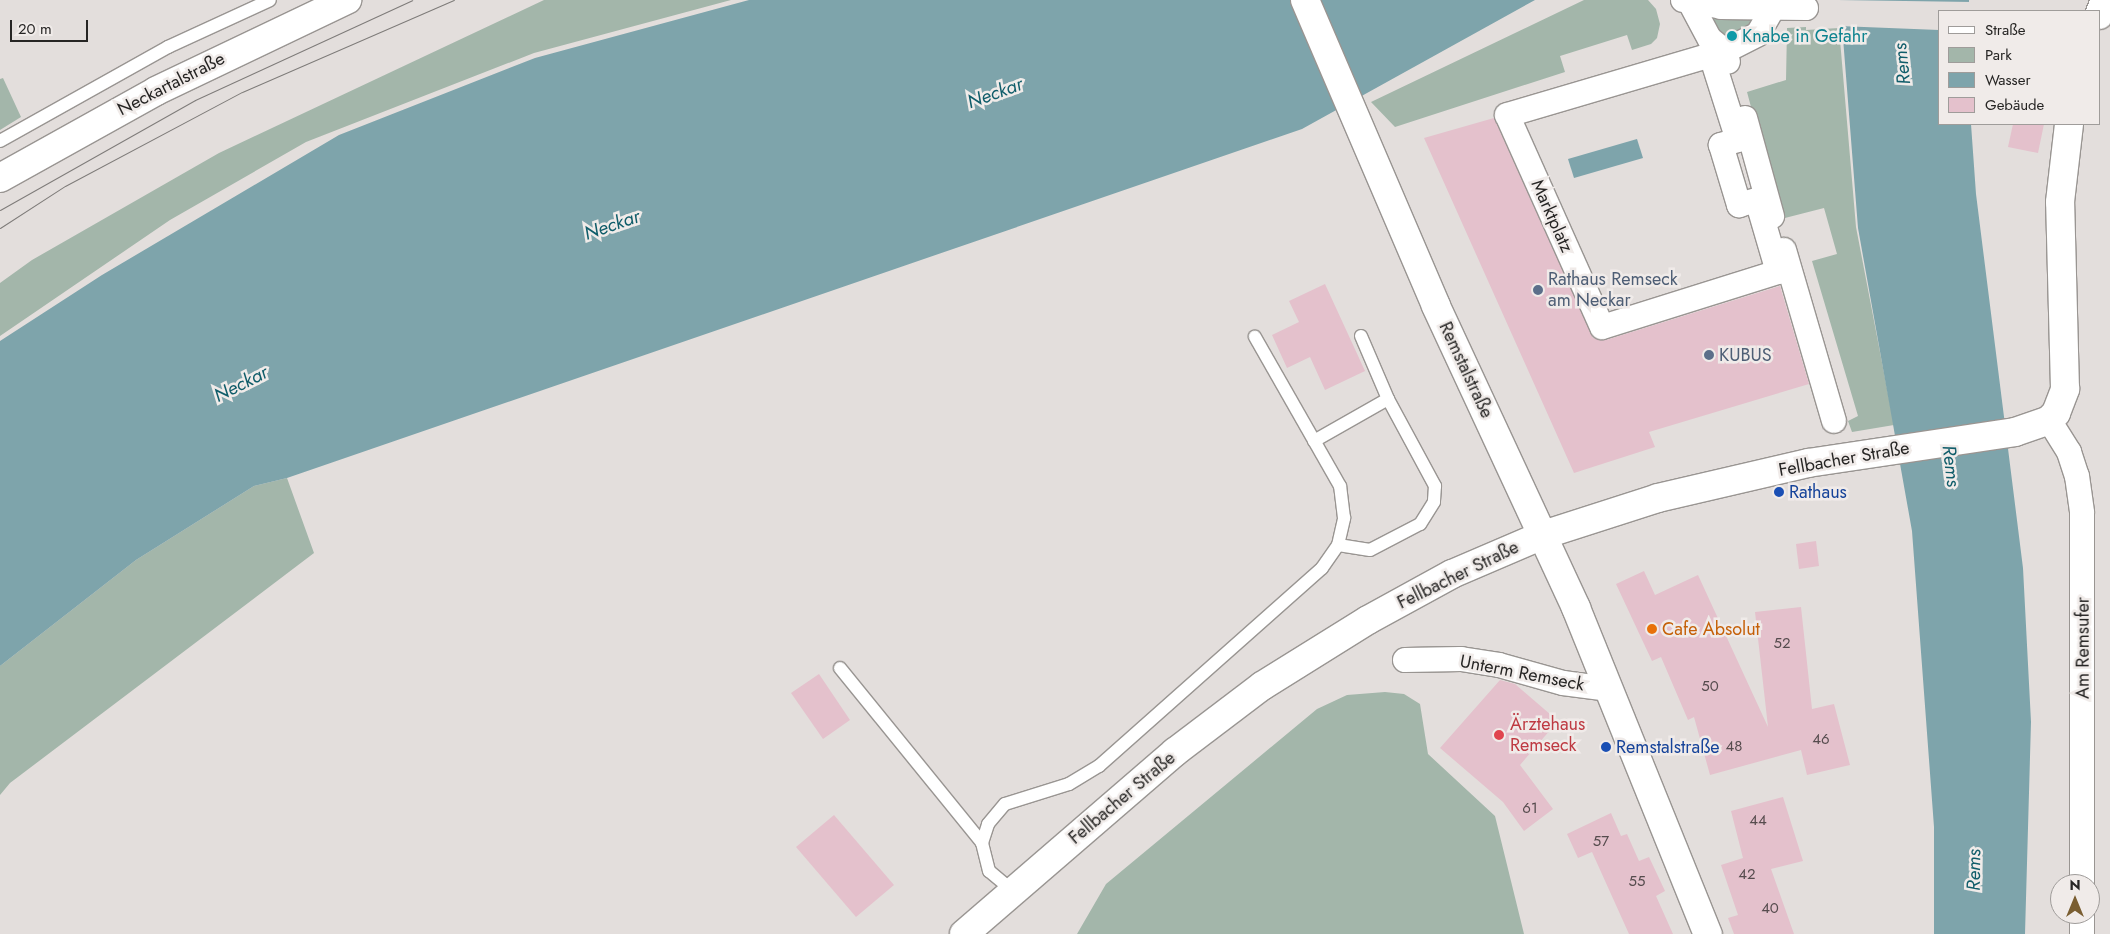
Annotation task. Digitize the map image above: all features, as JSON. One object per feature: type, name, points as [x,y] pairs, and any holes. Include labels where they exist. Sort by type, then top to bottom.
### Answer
[{"type":"main road","name":"Neckartalstraße","points":[[0,178],[156,90],[347,0]]},
{"type":"main road","name":"Remstalstraße","points":[[1305,0],[1368,143],[1436,306],[1543,535],[1708,934]]},
{"type":"main road","points":[[2100,12],[2105,0]]},
{"type":"main road","points":[[2041,424],[2056,412],[2064,389],[2060,202],[2069,125]]},
{"type":"main road","name":"Fellbacher Straße","points":[[964,934],[1175,752],[1262,686],[1368,620],[1452,574],[1543,535],[1658,498],[1783,468],[2041,424]]},
{"type":"street","name":"Marktplatz","points":[[1687,2],[1773,8],[1806,8]]},
{"type":"street","name":"Marktplatz","points":[[1687,2],[1717,45],[1776,245],[1834,421]]},
{"type":"street","name":"Marktplatz","points":[[1517,111],[1512,98],[1758,34],[1773,8]]},
{"type":"street","name":"Marktplatz","points":[[1711,55],[1738,140],[1721,145],[1739,206],[1757,200],[1776,245],[1778,272],[1602,327],[1507,115],[1711,55]]},
{"type":"street","name":"Am Remsufer","points":[[2041,424],[2069,452],[2077,476],[2082,513],[2082,874]]},
{"type":"street","name":"Unterm Remseck","points":[[1405,660],[1461,659],[1498,664],[1563,683],[1608,689]]},
{"type":"lane","points":[[0,141],[168,47],[270,0]]},
{"type":"lane","points":[[1338,545],[1370,550],[1420,524],[1434,502],[1435,486],[1388,399],[1361,336]]},
{"type":"lane","points":[[982,844],[988,824],[1005,804],[1069,784],[1099,766],[1322,568],[1338,545],[1344,518],[1340,486],[1255,337]]},
{"type":"lane","points":[[1314,441],[1388,399]]},
{"type":"lane","points":[[840,668],[982,844],[989,871],[1013,891]]},
{"type":"green space","points":[[544,0],[731,0],[534,53],[306,142],[170,220],[0,336],[0,283],[32,260],[219,153]]},
{"type":"green space","points":[[1584,0],[1648,0],[1656,9],[1660,24],[1657,38],[1651,44],[1632,50],[1627,35],[1560,56],[1565,72],[1395,127],[1371,102]]},
{"type":"green space","points":[[1714,14],[1751,17],[1751,23],[1747,32],[1723,38],[1712,18]]},
{"type":"green space","points":[[1806,27],[1806,30],[1839,28],[1856,227],[1894,425],[1852,432],[1848,421],[1858,416],[1812,261],[1837,254],[1824,208],[1781,219],[1747,92],[1786,80],[1787,28]]},
{"type":"green space","points":[[3,78],[21,117],[0,130],[0,79]]},
{"type":"green space","points":[[287,478],[314,553],[10,783],[0,795],[0,666],[136,560],[254,486]]},
{"type":"green space","points":[[1385,692],[1404,694],[1420,704],[1428,754],[1495,816],[1524,934],[1077,934],[1106,884],[1317,709],[1347,695]]},
{"type":"water","name":"Neckar","points":[[749,0],[1535,0],[1302,129],[287,478],[254,486],[136,560],[0,666],[0,341],[102,275],[339,135],[535,58]]},
{"type":"water","name":"Rems","points":[[1840,0],[1969,0],[1969,10],[1938,10],[1938,125],[1971,125],[1976,194],[2023,568],[2031,722],[2025,934],[1934,934],[1934,827],[1912,531],[1858,228]]},
{"type":"water","points":[[1637,139],[1643,158],[1574,178],[1568,159]]},
{"type":"pier","points":[[1837,0],[1972,2],[1971,10],[1938,10],[1938,30],[1839,26]]},
{"type":"building","name":"Rathaus Remseck am Neckar","points":[[1494,118],[1593,338],[1606,340],[1780,286],[1809,384],[1649,432],[1655,447],[1574,473],[1424,138]]},
{"type":"building","points":[[2013,125],[2044,125],[2038,153],[2008,147]]},
{"type":"building","points":[[1325,284],[1365,371],[1325,390],[1310,357],[1287,368],[1272,335],[1299,322],[1289,301]]},
{"type":"building","points":[[1816,541],[1819,566],[1799,569],[1796,544]]},
{"type":"building","points":[[1644,571],[1655,595],[1698,575],[1768,727],[1755,612],[1801,607],[1812,709],[1834,704],[1850,765],[1807,775],[1801,750],[1710,775],[1694,717],[1688,720],[1661,657],[1652,661],[1616,584]]},
{"type":"building","points":[[819,674],[850,720],[823,739],[791,693]]},
{"type":"building","name":"Ärztehaus Remseck","points":[[1500,680],[1515,684],[1558,721],[1520,765],[1553,809],[1524,831],[1503,802],[1440,748]]},
{"type":"building","points":[[1783,797],[1803,861],[1771,869],[1794,934],[1734,934],[1728,918],[1738,915],[1721,865],[1743,858],[1731,811]]},
{"type":"building","points":[[1611,813],[1621,836],[1627,834],[1639,861],[1649,857],[1665,891],[1656,896],[1673,934],[1629,934],[1592,852],[1578,858],[1567,834]]},
{"type":"building","points":[[834,815],[894,885],[856,917],[796,847]]},
{"type":"tram line","points":[[0,210],[195,100],[412,0]]},
{"type":"tram line","points":[[0,228],[65,186],[242,92],[454,0]]},
{"type":"place","name":"Knabe in Gefahr","points":[[1732,36]]},
{"type":"place","name":"Rathaus Remseck am Neckar","points":[[1538,290]]},
{"type":"place","name":"KUBUS","points":[[1709,355]]},
{"type":"place","name":"Rathaus","points":[[1779,492]]},
{"type":"place","name":"Cafe Absolut","points":[[1652,629]]},
{"type":"place","name":"Ärztehaus Remseck","points":[[1499,735]]},
{"type":"place","name":"Remstalstraße","points":[[1606,747]]}]
